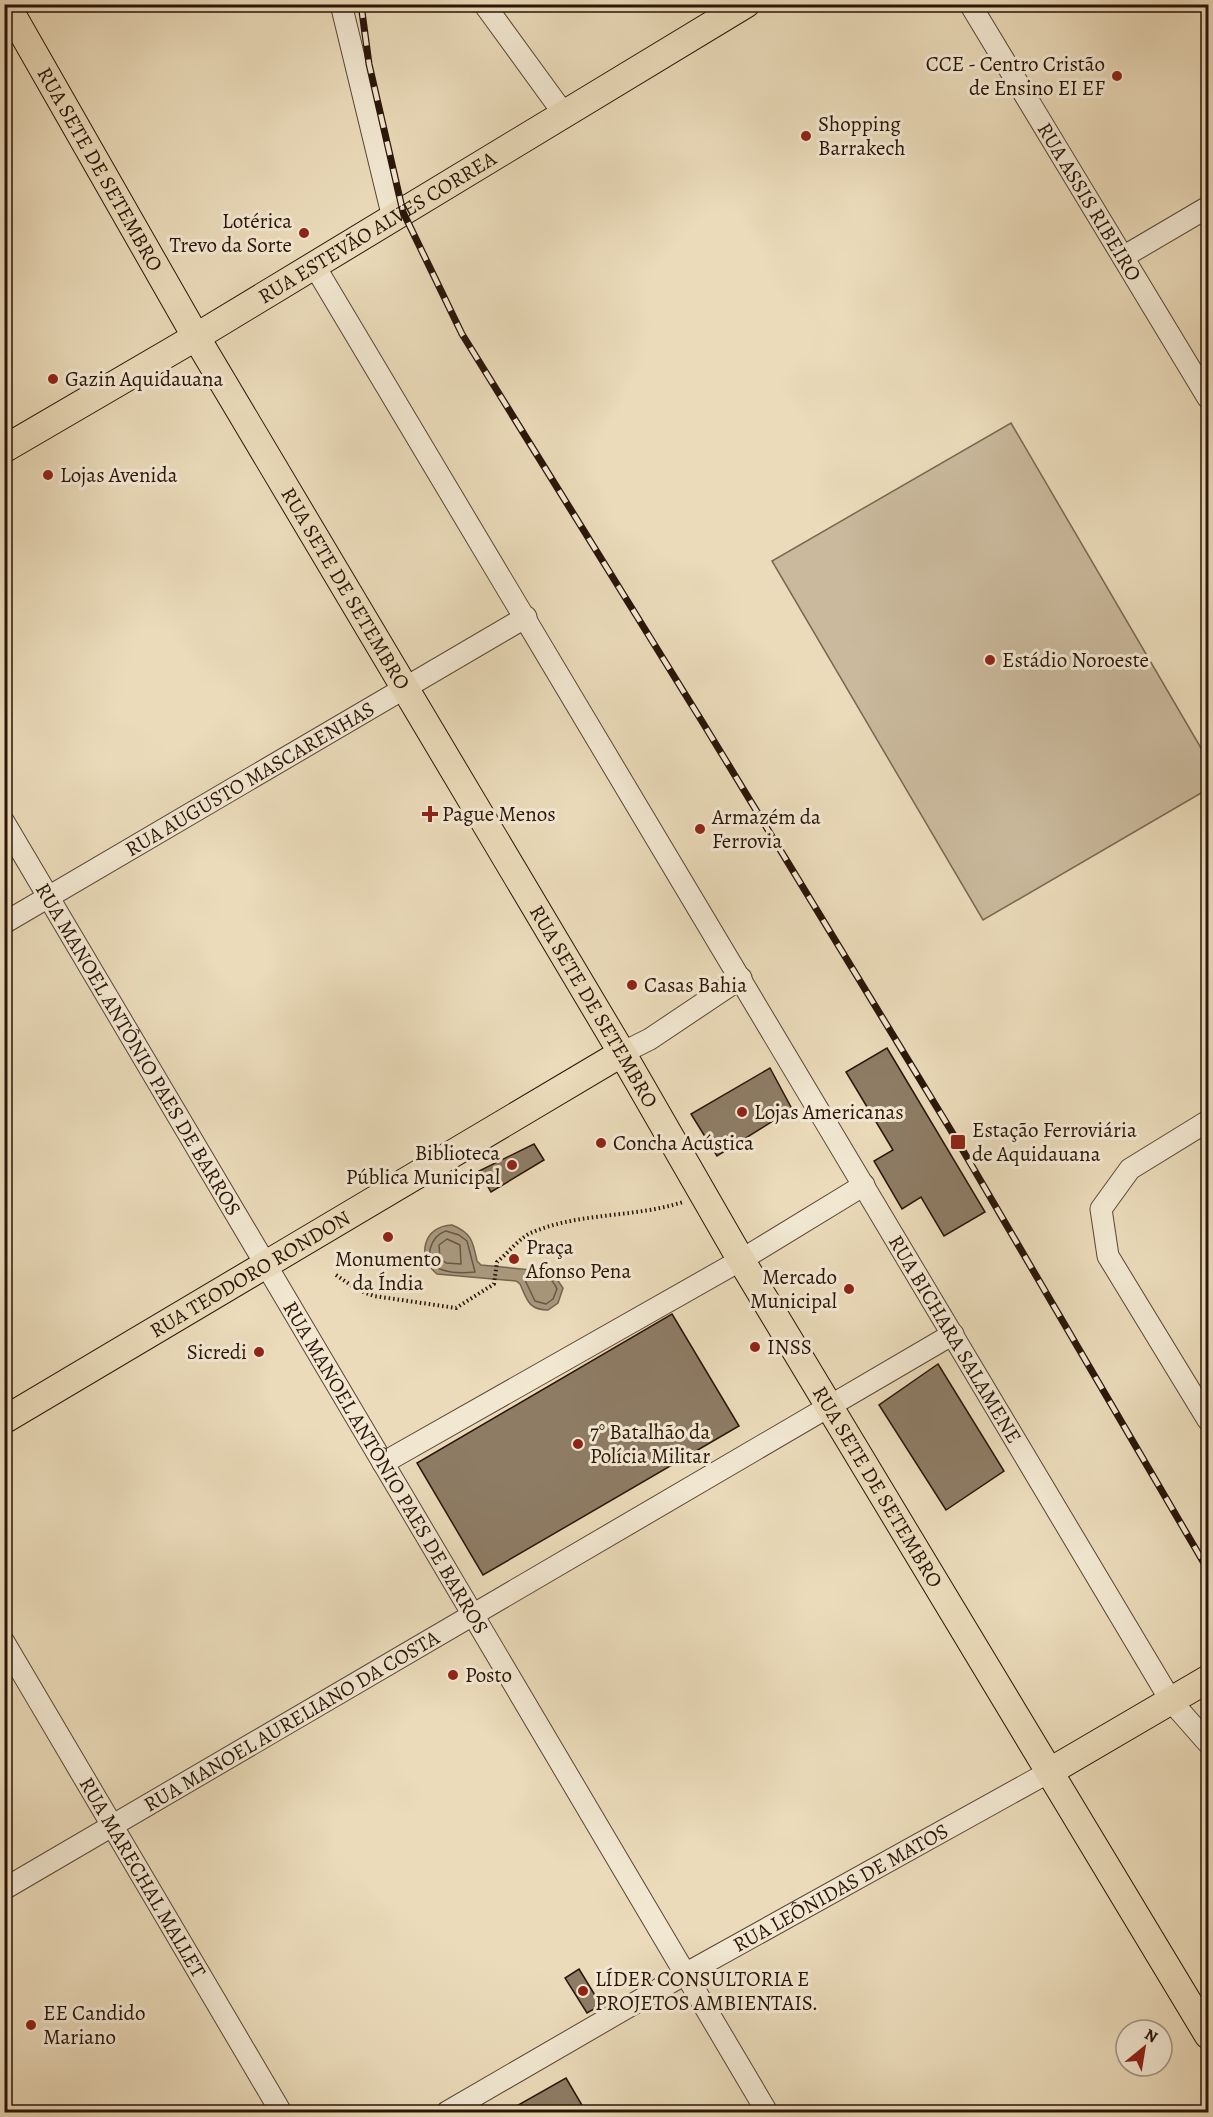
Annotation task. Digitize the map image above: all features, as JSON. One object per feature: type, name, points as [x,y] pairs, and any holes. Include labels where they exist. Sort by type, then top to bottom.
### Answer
[{"type":"main road","name":"RUA SETE DE SETEMBRO","points":[[6,4],[196,337],[622,1053],[741,1260],[1209,2035]]},
{"type":"main road","name":"RUA ESTEVÃO ALVES CORREA","points":[[4,448],[196,337],[746,4]]},
{"type":"main road","name":"RUA TEODORO RONDON","points":[[4,1420],[622,1053]]},
{"type":"main road","points":[[1049,1772],[1209,1679]]},
{"type":"street","points":[[341,4],[393,218]]},
{"type":"street","points":[[484,4],[564,114]]},
{"type":"street","name":"RUA ASSIS RIBEIRO","points":[[970,4],[1209,398]]},
{"type":"street","points":[[1123,257],[1209,207]]},
{"type":"street","name":"RUA BICHARA SALAMENE","points":[[314,265],[526,616],[1171,1701],[1209,1743]]},
{"type":"street","name":"RUA AUGUSTO MASCARENHAS","points":[[4,923],[526,616]]},
{"type":"street","name":"RUA MANOEL ANTÔNIO PAES DE BARROS","points":[[4,822],[767,2112]]},
{"type":"street","name":"RUA TEODORO RONDON","points":[[622,1053],[650,1038],[741,978]]},
{"type":"street","points":[[1209,1121],[1130,1169],[1101,1209],[1108,1256],[1209,1420]]},
{"type":"street","points":[[383,1463],[741,1260],[864,1185]]},
{"type":"street","name":"RUA MANOEL AURELIANO DA COSTA","points":[[4,1889],[953,1334]]},
{"type":"street","name":"RUA MARECHAL MALLET","points":[[4,1642],[281,2112]]},
{"type":"street","name":"RUA LEÔNIDAS DE MATOS","points":[[447,2112],[685,1974],[1049,1772]]},
{"type":"path","points":[[336,1275],[374,1296],[456,1308],[494,1284],[497,1262],[531,1233],[577,1219],[657,1210],[704,1195]]},
{"type":"shaded area","name":"Estádio Noroeste","points":[[1011,423],[1208,760],[1208,789],[983,920],[772,561]]},
{"type":"water","points":[[452,1225],[468,1235],[473,1243],[477,1261],[481,1265],[552,1272],[563,1288],[558,1303],[548,1310],[532,1306],[516,1281],[437,1274],[426,1259],[426,1244],[434,1231]]},
{"type":"building","name":"Estação Ferroviária de Aquidauana","points":[[887,1048],[985,1212],[944,1236],[921,1197],[902,1209],[874,1161],[893,1150],[846,1072]]},
{"type":"building","name":"Lojas Americanas","points":[[770,1068],[792,1109],[717,1156],[691,1114]]},
{"type":"building","name":"Biblioteca Pública Municipal","points":[[534,1144],[544,1160],[491,1192],[479,1171]]},
{"type":"building","name":"7° Batalhão da Polícia Militar","points":[[672,1314],[739,1426],[483,1575],[417,1463]]},
{"type":"building","points":[[938,1364],[1004,1471],[946,1510],[879,1405]]},
{"type":"building","name":"LÍDER CONSULTORIA E PROJETOS AMBIENTAIS.","points":[[579,1969],[601,2005],[587,2013],[565,1978]]},
{"type":"building","points":[[566,2078],[586,2112],[506,2112]]},
{"type":"railway","points":[[361,4],[369,64],[403,212],[462,334],[703,723],[958,1142],[1208,1570]]},
{"type":"place","name":"CCE - Centro Cristão de Ensino EI EF","points":[[1117,76]]},
{"type":"place","name":"Shopping Barrakech","points":[[806,136]]},
{"type":"place","name":"Lotérica Trevo da Sorte","points":[[304,233]]},
{"type":"place","name":"Gazin Aquidauana","points":[[53,379]]},
{"type":"place","name":"Lojas Avenida","points":[[48,475]]},
{"type":"place","name":"Estádio Noroeste","points":[[990,660]]},
{"type":"place","name":"Pague Menos","points":[[430,814]]},
{"type":"place","name":"Armazém da Ferrovia","points":[[700,829]]},
{"type":"place","name":"Casas Bahia","points":[[632,985]]},
{"type":"place","name":"Lojas Americanas","points":[[742,1112]]},
{"type":"place","name":"Estação Ferroviária de Aquidauana","points":[[958,1142]]},
{"type":"place","name":"Concha Acústica","points":[[601,1143]]},
{"type":"place","name":"Biblioteca Pública Municipal","points":[[512,1165]]},
{"type":"place","name":"Monumento da Índia","points":[[388,1237]]},
{"type":"place","name":"Praça Afonso Pena","points":[[514,1259]]},
{"type":"place","name":"Mercado Municipal","points":[[849,1289]]},
{"type":"place","name":"INSS","points":[[755,1347]]},
{"type":"place","name":"Sicredi","points":[[259,1352]]},
{"type":"place","name":"7° Batalhão da Polícia Militar","points":[[578,1444]]},
{"type":"place","name":"Posto","points":[[453,1675]]},
{"type":"place","name":"LÍDER CONSULTORIA E PROJETOS AMBIENTAIS.","points":[[583,1991]]},
{"type":"place","name":"EE Candido Mariano","points":[[31,2025]]}]
